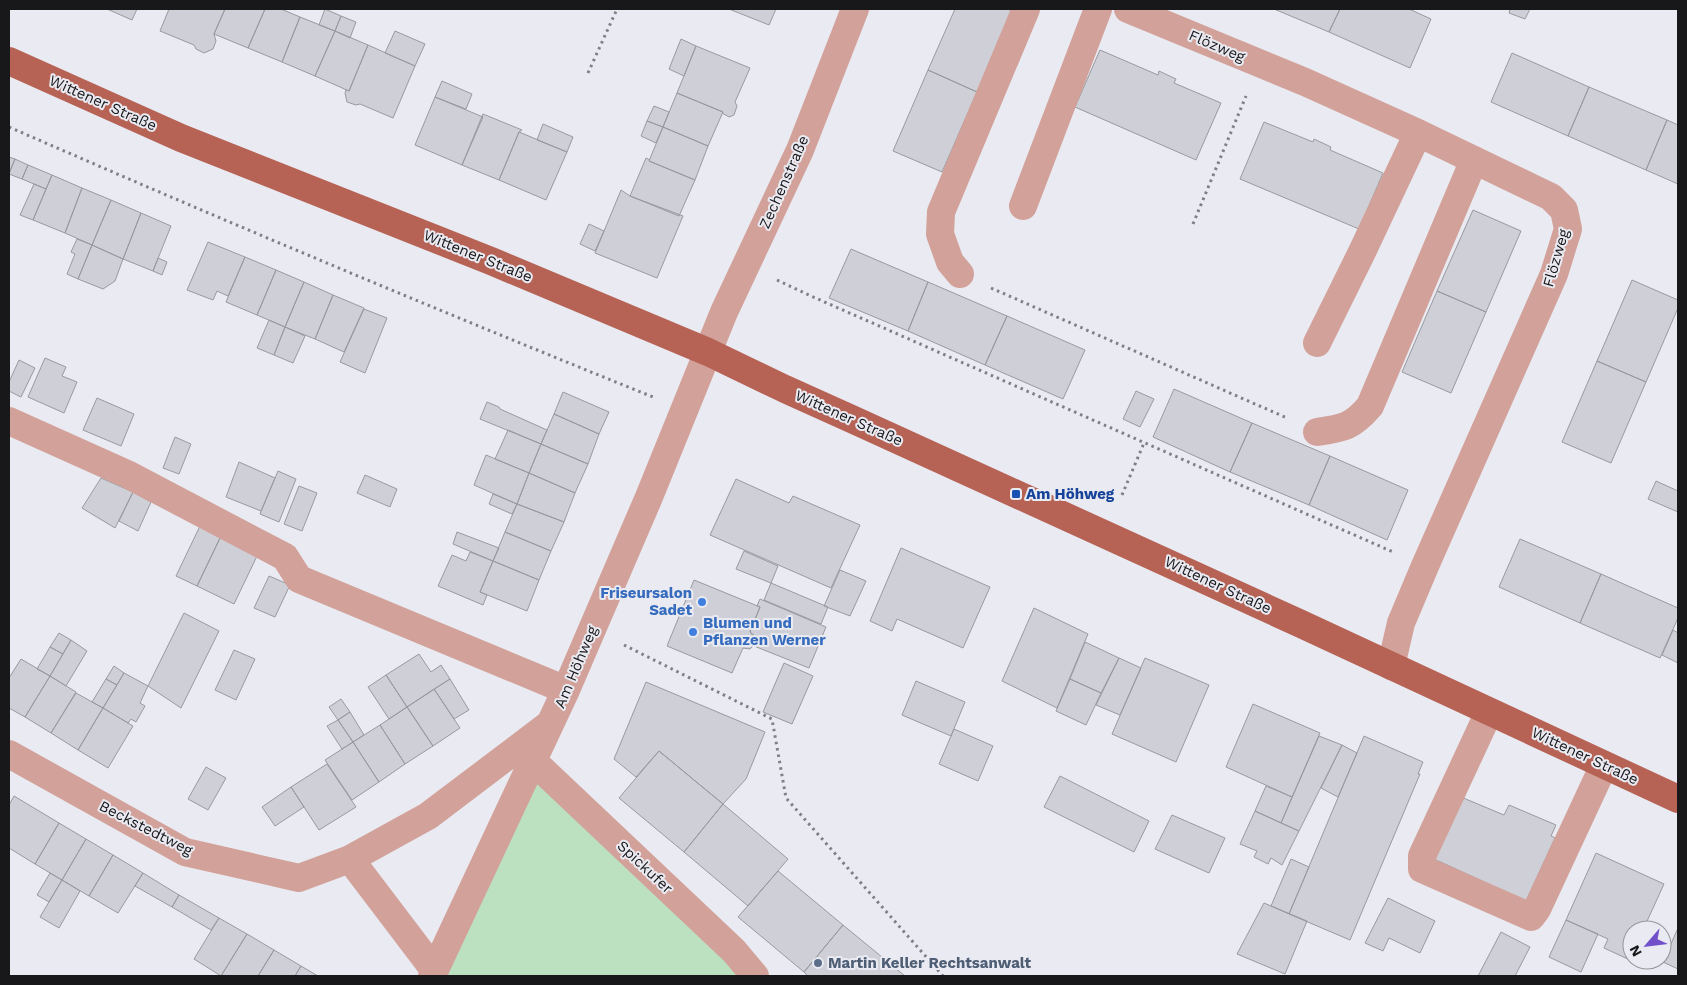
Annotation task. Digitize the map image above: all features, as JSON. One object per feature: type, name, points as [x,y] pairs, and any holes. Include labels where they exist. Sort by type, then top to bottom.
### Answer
[{"type":"main road","name":"Wittener Straße","points":[[9,61],[181,138],[482,258],[708,352],[1678,799]]},
{"type":"street","name":"Zechenstraße","points":[[708,352],[728,303],[800,150],[855,9]]},
{"type":"street","points":[[960,274],[950,262],[940,234],[942,212],[1026,9]]},
{"type":"street","points":[[1023,206],[1056,114],[1098,9]]},
{"type":"street","name":"Flözweg","points":[[1128,9],[1418,132],[1551,197],[1564,210],[1568,229],[1554,274],[1401,623],[1391,666]]},
{"type":"street","points":[[1317,343],[1418,132]]},
{"type":"street","points":[[1317,432],[1347,427],[1360,418],[1370,406],[1474,160]]},
{"type":"street","name":"Am Höhweg","points":[[433,974],[593,629],[708,352]]},
{"type":"street","points":[[9,421],[128,474],[285,557],[299,579],[566,690]]},
{"type":"street","points":[[1489,712],[1422,856],[1422,869],[1531,917],[1537,910],[1604,765]]},
{"type":"street","name":"Beckstedtweg","points":[[12,764],[185,852],[298,878],[350,859],[428,816],[551,723]]},
{"type":"street","name":"Spickufer","points":[[533,761],[734,951],[755,976]]},
{"type":"street","points":[[350,859],[433,974]]},
{"type":"path","points":[[588,73],[618,9]]},
{"type":"path","points":[[1193,224],[1259,63]]},
{"type":"path","points":[[9,127],[460,319],[661,400]]},
{"type":"path","points":[[960,274],[1317,432]]},
{"type":"path","points":[[776,280],[1425,566]]},
{"type":"path","points":[[1122,495],[1144,443]]},
{"type":"path","points":[[593,629],[772,719],[786,798],[943,976]]},
{"type":"green space","points":[[533,761],[755,976],[432,976]]},
{"type":"building","points":[[107,9],[137,9],[132,20]]},
{"type":"building","points":[[169,9],[225,9],[214,34],[216,41],[213,49],[204,53],[196,49],[194,45],[160,31]]},
{"type":"building","points":[[225,9],[265,9],[248,48],[214,34]]},
{"type":"building","points":[[265,9],[281,9],[300,17],[282,62],[248,48]]},
{"type":"building","points":[[325,9],[341,16],[335,31],[319,25]]},
{"type":"building","points":[[729,9],[776,9],[769,25]]},
{"type":"building","points":[[955,9],[1008,9],[1012,11],[977,92],[928,70]]},
{"type":"building","points":[[1274,9],[1340,9],[1329,32]]},
{"type":"building","points":[[1340,9],[1409,9],[1431,19],[1410,68],[1329,32]]},
{"type":"building","points":[[1510,9],[1530,9],[1525,19],[1509,13]]},
{"type":"building","points":[[341,16],[356,22],[350,38],[335,31]]},
{"type":"building","points":[[300,17],[335,31],[315,76],[282,62]]},
{"type":"building","points":[[335,31],[368,45],[349,91],[315,76]]},
{"type":"building","points":[[395,31],[425,44],[415,66],[385,53]]},
{"type":"building","points":[[681,39],[696,46],[684,76],[669,69]]},
{"type":"building","points":[[368,45],[415,66],[393,118],[360,104],[356,105],[347,102],[346,90],[349,91]]},
{"type":"building","points":[[696,46],[750,68],[735,102],[737,106],[734,115],[729,117],[723,112],[677,93]]},
{"type":"building","points":[[1100,50],[1158,75],[1159,71],[1176,79],[1174,83],[1221,103],[1196,160],[1075,107]]},
{"type":"building","points":[[1512,53],[1589,87],[1568,136],[1491,102]]},
{"type":"building","points":[[928,70],[977,92],[942,172],[893,151]]},
{"type":"building","points":[[442,81],[472,94],[466,109],[435,97]]},
{"type":"building","points":[[1589,87],[1667,120],[1646,170],[1568,136]]},
{"type":"building","points":[[677,93],[723,112],[708,146],[663,127]]},
{"type":"building","points":[[435,97],[483,117],[462,165],[415,145]]},
{"type":"building","points":[[654,106],[669,112],[663,127],[647,121]]},
{"type":"building","points":[[483,114],[522,130],[519,132],[499,180],[462,165]]},
{"type":"building","points":[[1667,120],[1678,125],[1678,184],[1646,170]]},
{"type":"building","points":[[647,121],[663,127],[656,143],[641,136]]},
{"type":"building","points":[[1264,122],[1313,142],[1314,139],[1331,147],[1330,150],[1383,173],[1359,229],[1240,179]]},
{"type":"building","points":[[543,124],[573,137],[567,152],[537,140]]},
{"type":"building","points":[[663,127],[708,146],[695,180],[649,161]]},
{"type":"building","points":[[519,132],[567,152],[546,200],[499,180]]},
{"type":"building","points":[[9,157],[15,159],[9,173]]},
{"type":"building","points":[[646,158],[649,161],[695,180],[679,216],[630,196]]},
{"type":"building","points":[[15,159],[28,165],[22,179],[9,174]]},
{"type":"building","points":[[28,165],[52,175],[46,189],[22,179]]},
{"type":"building","points":[[52,175],[82,188],[65,233],[33,220]]},
{"type":"building","points":[[34,184],[46,189],[33,220],[20,215]]},
{"type":"building","points":[[82,188],[111,200],[92,245],[65,233]]},
{"type":"building","points":[[621,190],[630,196],[683,216],[657,278],[595,253]]},
{"type":"building","points":[[111,200],[141,213],[123,259],[92,245]]},
{"type":"building","points":[[1473,210],[1521,231],[1486,312],[1437,291]]},
{"type":"building","points":[[141,213],[171,226],[153,271],[123,259]]},
{"type":"building","points":[[589,224],[604,231],[595,251],[580,244]]},
{"type":"building","points":[[77,239],[92,245],[78,279],[67,274],[75,254],[71,252]]},
{"type":"building","points":[[208,242],[245,257],[228,296],[217,291],[213,300],[187,290]]},
{"type":"building","points":[[92,245],[123,259],[115,281],[103,289],[78,279]]},
{"type":"building","points":[[851,249],[928,282],[908,331],[829,298]]},
{"type":"building","points":[[245,257],[276,270],[257,315],[226,302]]},
{"type":"building","points":[[158,258],[167,262],[162,275],[153,271]]},
{"type":"building","points":[[276,270],[304,282],[285,327],[257,315]]},
{"type":"building","points":[[1632,280],[1678,300],[1678,308],[1646,382],[1597,361]]},
{"type":"building","points":[[304,282],[333,295],[315,339],[285,327]]},
{"type":"building","points":[[928,282],[1007,316],[985,365],[908,331]]},
{"type":"building","points":[[1437,291],[1486,312],[1451,393],[1402,372]]},
{"type":"building","points":[[333,295],[364,308],[344,352],[315,339]]},
{"type":"building","points":[[364,309],[387,318],[365,373],[340,362]]},
{"type":"building","points":[[1007,316],[1085,350],[1063,399],[985,365]]},
{"type":"building","points":[[269,320],[285,327],[274,355],[257,348]]},
{"type":"building","points":[[285,327],[305,336],[293,363],[274,355]]},
{"type":"building","points":[[45,358],[66,367],[62,376],[77,382],[64,413],[28,397]]},
{"type":"building","points":[[19,360],[35,368],[21,397],[9,391],[9,382]]},
{"type":"building","points":[[1597,361],[1646,382],[1611,463],[1562,442]]},
{"type":"building","points":[[1174,389],[1252,423],[1230,472],[1153,437]]},
{"type":"building","points":[[1136,391],[1154,399],[1140,427],[1123,419]]},
{"type":"building","points":[[563,392],[609,412],[599,434],[554,414]]},
{"type":"building","points":[[97,398],[134,414],[121,446],[83,430]]},
{"type":"building","points":[[487,402],[547,430],[541,444],[480,419]]},
{"type":"building","points":[[554,414],[599,434],[588,464],[541,444]]},
{"type":"building","points":[[1252,423],[1330,456],[1309,505],[1230,472]]},
{"type":"building","points":[[508,430],[541,444],[529,473],[495,459]]},
{"type":"building","points":[[175,437],[191,444],[179,474],[163,468]]},
{"type":"building","points":[[541,444],[588,464],[575,493],[529,473]]},
{"type":"building","points":[[486,455],[529,473],[517,504],[474,485]]},
{"type":"building","points":[[1330,456],[1408,490],[1387,540],[1309,505]]},
{"type":"building","points":[[239,462],[275,478],[261,511],[226,497]]},
{"type":"building","points":[[278,471],[296,479],[279,522],[260,514]]},
{"type":"building","points":[[529,473],[575,493],[564,522],[517,504]]},
{"type":"building","points":[[365,475],[397,489],[390,507],[357,493]]},
{"type":"building","points":[[101,478],[133,492],[115,528],[82,508]]},
{"type":"building","points":[[736,479],[789,503],[793,496],[860,525],[831,588],[710,535]]},
{"type":"building","points":[[1656,481],[1678,491],[1678,512],[1648,499]]},
{"type":"building","points":[[299,486],[317,493],[302,531],[284,524]]},
{"type":"building","points":[[133,492],[151,502],[138,531],[119,521]]},
{"type":"building","points":[[493,494],[517,504],[512,514],[489,504]]},
{"type":"building","points":[[517,504],[564,522],[551,551],[505,532]]},
{"type":"building","points":[[200,526],[221,536],[197,586],[176,576]]},
{"type":"building","points":[[457,532],[499,548],[493,561],[453,544]]},
{"type":"building","points":[[505,532],[551,551],[539,580],[493,561]]},
{"type":"building","points":[[221,536],[258,554],[234,604],[197,586]]},
{"type":"building","points":[[1520,539],[1601,574],[1580,623],[1499,587]]},
{"type":"building","points":[[901,548],[990,587],[963,648],[897,619],[892,631],[870,621]]},
{"type":"building","points":[[744,551],[778,566],[771,583],[736,569]]},
{"type":"building","points":[[470,552],[493,561],[480,592],[487,595],[483,605],[438,586],[452,555],[466,561]]},
{"type":"building","points":[[493,561],[539,580],[527,611],[480,592]]},
{"type":"building","points":[[840,570],[866,581],[850,616],[824,606]]},
{"type":"building","points":[[1601,574],[1678,608],[1678,618],[1660,658],[1580,623]]},
{"type":"building","points":[[269,576],[290,585],[275,617],[254,608]]},
{"type":"building","points":[[694,580],[760,607],[750,632],[755,636],[756,643],[750,649],[743,648],[732,673],[667,646]]},
{"type":"building","points":[[771,583],[828,607],[821,624],[764,600]]},
{"type":"building","points":[[760,599],[826,627],[809,668],[754,646],[756,639],[750,632],[760,607],[757,606]]},
{"type":"building","points":[[1034,608],[1088,634],[1057,708],[1002,681]]},
{"type":"building","points":[[184,613],[219,631],[181,708],[148,686]]},
{"type":"building","points":[[1673,630],[1678,633],[1678,663],[1662,655]]},
{"type":"building","points":[[59,633],[71,640],[63,654],[50,647]]},
{"type":"building","points":[[71,640],[87,651],[66,686],[50,676]]},
{"type":"building","points":[[1085,642],[1119,658],[1101,693],[1070,679]]},
{"type":"building","points":[[50,647],[63,654],[50,676],[37,669]]},
{"type":"building","points":[[234,650],[255,659],[236,700],[215,690]]},
{"type":"building","points":[[419,654],[431,672],[441,665],[450,679],[407,707],[386,675]]},
{"type":"building","points":[[1119,658],[1141,668],[1120,715],[1096,705]]},
{"type":"building","points":[[1145,658],[1209,685],[1176,762],[1112,734]]},
{"type":"building","points":[[21,659],[50,676],[25,717],[9,708],[9,678]]},
{"type":"building","points":[[784,663],[813,676],[792,724],[763,712]]},
{"type":"building","points":[[114,666],[124,673],[117,685],[106,679]]},
{"type":"building","points":[[124,673],[148,686],[140,703],[145,706],[136,722],[131,719],[128,723],[103,708]]},
{"type":"building","points":[[386,675],[407,707],[389,719],[368,687]]},
{"type":"building","points":[[50,676],[76,692],[51,733],[25,717]]},
{"type":"building","points":[[106,679],[117,685],[103,708],[92,702]]},
{"type":"building","points":[[450,679],[469,710],[454,719],[434,689]]},
{"type":"building","points":[[1070,679],[1101,693],[1086,725],[1056,711]]},
{"type":"building","points":[[916,681],[965,702],[951,736],[902,715]]},
{"type":"building","points":[[646,682],[765,732],[746,779],[723,804],[659,751],[636,777],[614,759]]},
{"type":"building","points":[[434,689],[460,728],[433,746],[407,707]]},
{"type":"building","points":[[76,693],[103,708],[78,750],[51,733]]},
{"type":"building","points":[[341,699],[350,712],[338,720],[329,707]]},
{"type":"building","points":[[1253,704],[1320,733],[1292,797],[1226,767]]},
{"type":"building","points":[[407,707],[433,746],[405,764],[380,725]]},
{"type":"building","points":[[103,708],[133,726],[108,768],[78,750]]},
{"type":"building","points":[[350,712],[364,735],[353,742],[338,720]]},
{"type":"building","points":[[338,720],[353,742],[342,749],[327,726]]},
{"type":"building","points":[[380,725],[405,764],[379,782],[353,742]]},
{"type":"building","points":[[954,729],[993,746],[978,781],[939,764]]},
{"type":"building","points":[[1319,736],[1342,745],[1299,831],[1281,823]]},
{"type":"building","points":[[1364,736],[1423,762],[1418,774],[1420,774],[1350,940],[1289,914]]},
{"type":"building","points":[[353,742],[379,782],[352,800],[325,760]]},
{"type":"building","points":[[1342,745],[1357,753],[1338,797],[1321,788]]},
{"type":"building","points":[[659,751],[723,804],[684,852],[619,798]]},
{"type":"building","points":[[327,764],[356,807],[319,830],[291,787]]},
{"type":"building","points":[[206,767],[226,778],[208,810],[188,799]]},
{"type":"building","points":[[1060,776],[1149,821],[1134,852],[1044,807]]},
{"type":"building","points":[[1266,786],[1292,797],[1281,823],[1255,811]]},
{"type":"building","points":[[291,787],[304,807],[275,826],[262,807]]},
{"type":"building","points":[[14,796],[59,823],[35,864],[9,848],[9,805]]},
{"type":"building","points":[[1461,797],[1504,815],[1509,805],[1556,825],[1551,836],[1555,838],[1526,901],[1434,859]]},
{"type":"building","points":[[723,804],[788,859],[748,906],[684,852]]},
{"type":"building","points":[[1255,811],[1299,831],[1282,865],[1271,858],[1268,864],[1254,857],[1257,851],[1240,844]]},
{"type":"building","points":[[1172,815],[1225,838],[1209,873],[1155,849]]},
{"type":"building","points":[[59,823],[86,839],[62,880],[35,864]]},
{"type":"building","points":[[86,839],[113,855],[89,896],[62,880]]},
{"type":"building","points":[[1596,853],[1664,884],[1648,920],[1622,920],[1622,956],[1604,948],[1608,939],[1566,920]]},
{"type":"building","points":[[113,855],[143,873],[118,913],[89,896]]},
{"type":"building","points":[[1291,859],[1309,867],[1289,914],[1271,906]]},
{"type":"building","points":[[778,871],[843,925],[804,972],[738,917]]},
{"type":"building","points":[[50,873],[62,880],[49,902],[37,895]]},
{"type":"building","points":[[143,873],[179,895],[172,907],[135,886]]},
{"type":"building","points":[[62,880],[80,891],[59,928],[40,917]]},
{"type":"building","points":[[179,895],[219,918],[211,930],[172,907]]},
{"type":"building","points":[[1388,898],[1435,921],[1420,953],[1389,938],[1383,951],[1365,943]]},
{"type":"building","points":[[1264,903],[1307,921],[1285,974],[1237,954]]},
{"type":"building","points":[[219,918],[247,934],[221,976],[194,959]]},
{"type":"building","points":[[1566,920],[1598,934],[1581,972],[1549,957]]},
{"type":"building","points":[[843,925],[905,976],[808,976],[804,972]]},
{"type":"building","points":[[1678,928],[1678,969],[1672,966],[1672,942]]},
{"type":"building","points":[[1501,932],[1530,947],[1515,976],[1478,976]]},
{"type":"building","points":[[247,934],[274,950],[258,976],[221,976]]},
{"type":"building","points":[[274,950],[301,966],[295,976],[258,976]]},
{"type":"building","points":[[301,966],[318,976],[295,976]]},
{"type":"place","name":"Am Höhweg","points":[[1016,494]]},
{"type":"place","name":"Friseursalon Sadet","points":[[702,602]]},
{"type":"place","name":"Blumen und Pflanzen Werner","points":[[693,632]]},
{"type":"place","name":"Martin Keller Rechtsanwalt","points":[[818,963]]}]
